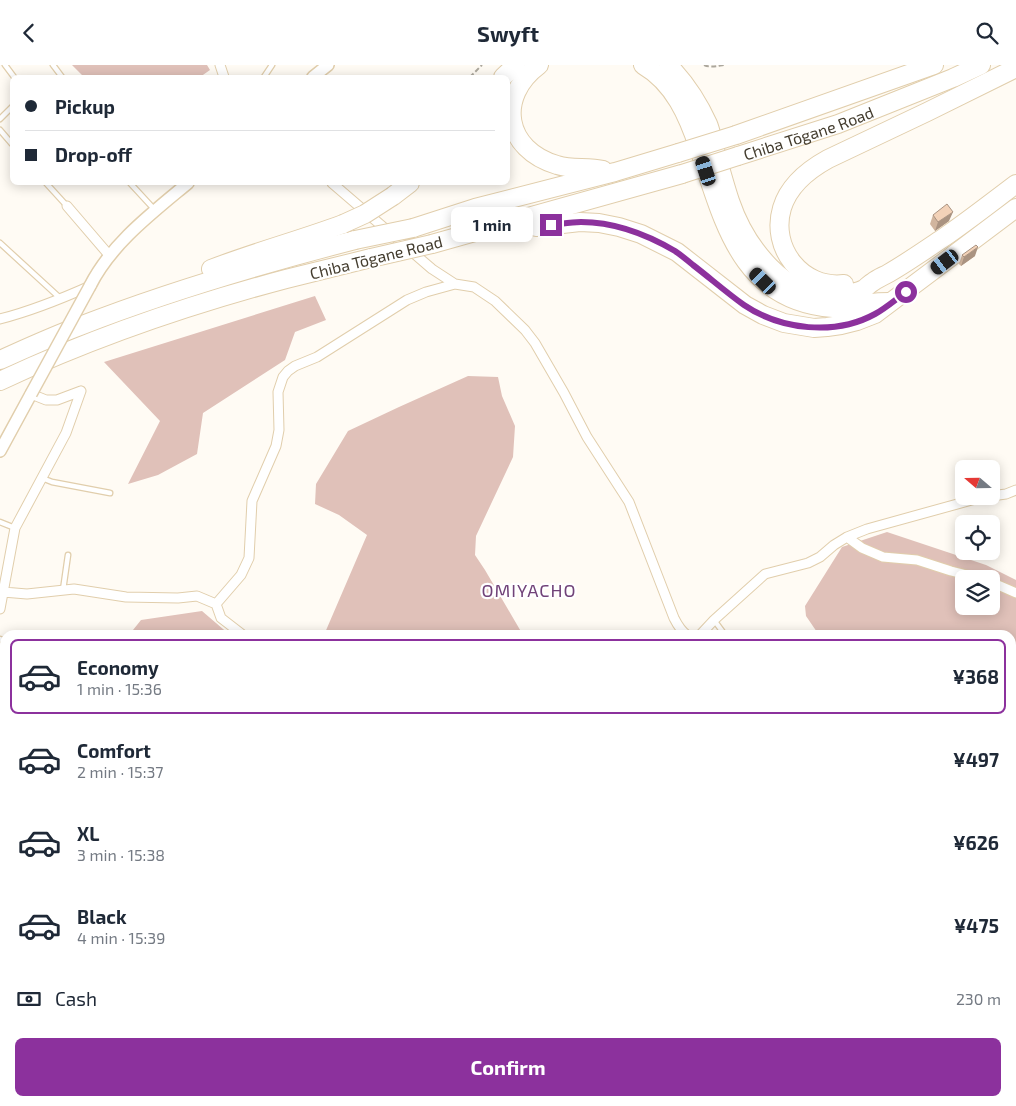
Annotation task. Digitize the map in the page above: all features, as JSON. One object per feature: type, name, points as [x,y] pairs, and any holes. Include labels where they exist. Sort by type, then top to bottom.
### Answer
[{"type":"highway","points":[[505,75],[516,65]]},
{"type":"highway","points":[[539,65],[525,77],[517,89],[511,110],[512,123],[517,136],[524,146],[533,155],[557,165],[571,168],[598,168],[615,172]]},
{"type":"highway","points":[[643,65],[662,79],[673,92],[691,124],[722,218],[740,255],[750,269],[775,290],[805,304],[835,309],[893,301]]},
{"type":"highway","points":[[668,65],[679,76],[699,106],[708,126],[733,208],[748,239],[767,265],[790,283],[803,289],[818,294],[833,295],[864,289],[872,282],[944,237],[1016,184]]},
{"type":"highway","name":"Chiba Tōgane Road","points":[[0,360],[80,326],[185,289],[281,259],[355,240],[413,228],[475,208],[615,172],[736,135],[934,65]]},
{"type":"highway","name":"Chiba Tōgane Road","points":[[0,381],[74,348],[148,321],[236,293],[432,244],[682,175],[838,124],[981,65]]},
{"type":"highway","points":[[872,282],[837,285],[810,278],[800,271],[785,252],[780,239],[779,223],[782,208],[789,193],[813,167],[1016,68]]},
{"type":"highway","points":[[30,347],[84,317],[235,260],[343,224],[394,196],[408,185]]},
{"type":"highway","points":[[517,221],[536,227],[580,222],[599,223],[641,234],[677,252],[745,305],[763,315],[799,327],[814,328],[841,325],[875,314],[1016,209]]},
{"type":"street","points":[[316,75],[328,65]]},
{"type":"street","points":[[0,451],[96,273],[109,255],[155,210],[186,185]]},
{"type":"street","points":[[334,185],[432,269],[455,284],[474,287],[495,301],[525,330],[535,343],[564,393],[587,437],[629,502],[674,618],[681,630]]},
{"type":"street","points":[[67,206],[109,255]]},
{"type":"street","points":[[216,604],[241,575],[248,558],[252,501],[276,446],[278,392],[283,377],[288,371],[316,357],[407,300],[426,292],[455,284]]},
{"type":"street","points":[[0,319],[62,299],[90,286]]},
{"type":"street","points":[[0,609],[15,528],[66,433],[82,391],[57,400],[46,400],[31,394]]},
{"type":"street","points":[[1000,495],[1016,490]]},
{"type":"street","points":[[705,630],[766,574],[808,563],[820,557],[847,537],[867,529],[955,504]]},
{"type":"street","points":[[847,537],[862,548],[883,557],[918,560],[955,572]]},
{"type":"street","points":[[1000,586],[1016,593]]},
{"type":"street","points":[[4,593],[27,594],[74,589],[126,597],[178,598],[197,596],[216,604],[221,618],[237,630]]},
{"type":"lane","points":[[0,119],[10,109]]},
{"type":"lane","points":[[0,130],[10,142]]},
{"type":"lane","points":[[48,185],[67,206]]},
{"type":"lane","points":[[132,185],[155,210]]},
{"type":"lane","points":[[0,243],[62,299]]},
{"type":"lane","points":[[42,478],[52,482],[110,493]]},
{"type":"lane","points":[[0,522],[15,528]]},
{"type":"lane","points":[[64,590],[68,555]]},
{"type":"lane","points":[[714,620],[721,630]]},
{"type":"path","points":[[472,75],[482,65]]},
{"type":"path","points":[[704,65],[714,67],[724,65]]},
{"type":"shaded area","points":[[72,65],[207,65],[210,70],[203,75],[82,75]]},
{"type":"shaded area","points":[[315,296],[326,320],[295,332],[285,360],[203,413],[197,454],[158,475],[128,484],[160,421],[104,362]]},
{"type":"shaded area","points":[[468,376],[498,377],[502,396],[515,426],[513,457],[476,536],[475,555],[520,630],[326,630],[367,535],[339,515],[315,504],[316,484],[348,431]]},
{"type":"shaded area","points":[[887,532],[955,555],[955,560],[971,560],[996,570],[955,570],[955,615],[1000,615],[1000,572],[1016,580],[1016,630],[816,630],[806,616],[805,606],[842,547]]},
{"type":"shaded area","points":[[202,611],[224,630],[133,630],[141,620]]},
{"type":"building","points":[[947,204],[953,212],[938,222],[933,215]]},
{"type":"building","points":[[976,245],[978,247],[964,257],[962,255]]},
{"type":"district","name":"OMIYACHO","points":[[529,590]]},
{"type":"route","points":[[551,225],[580,222],[599,223],[641,234],[677,252],[745,305],[763,315],[799,327],[827,327],[858,321],[875,314],[906,292]]}]
